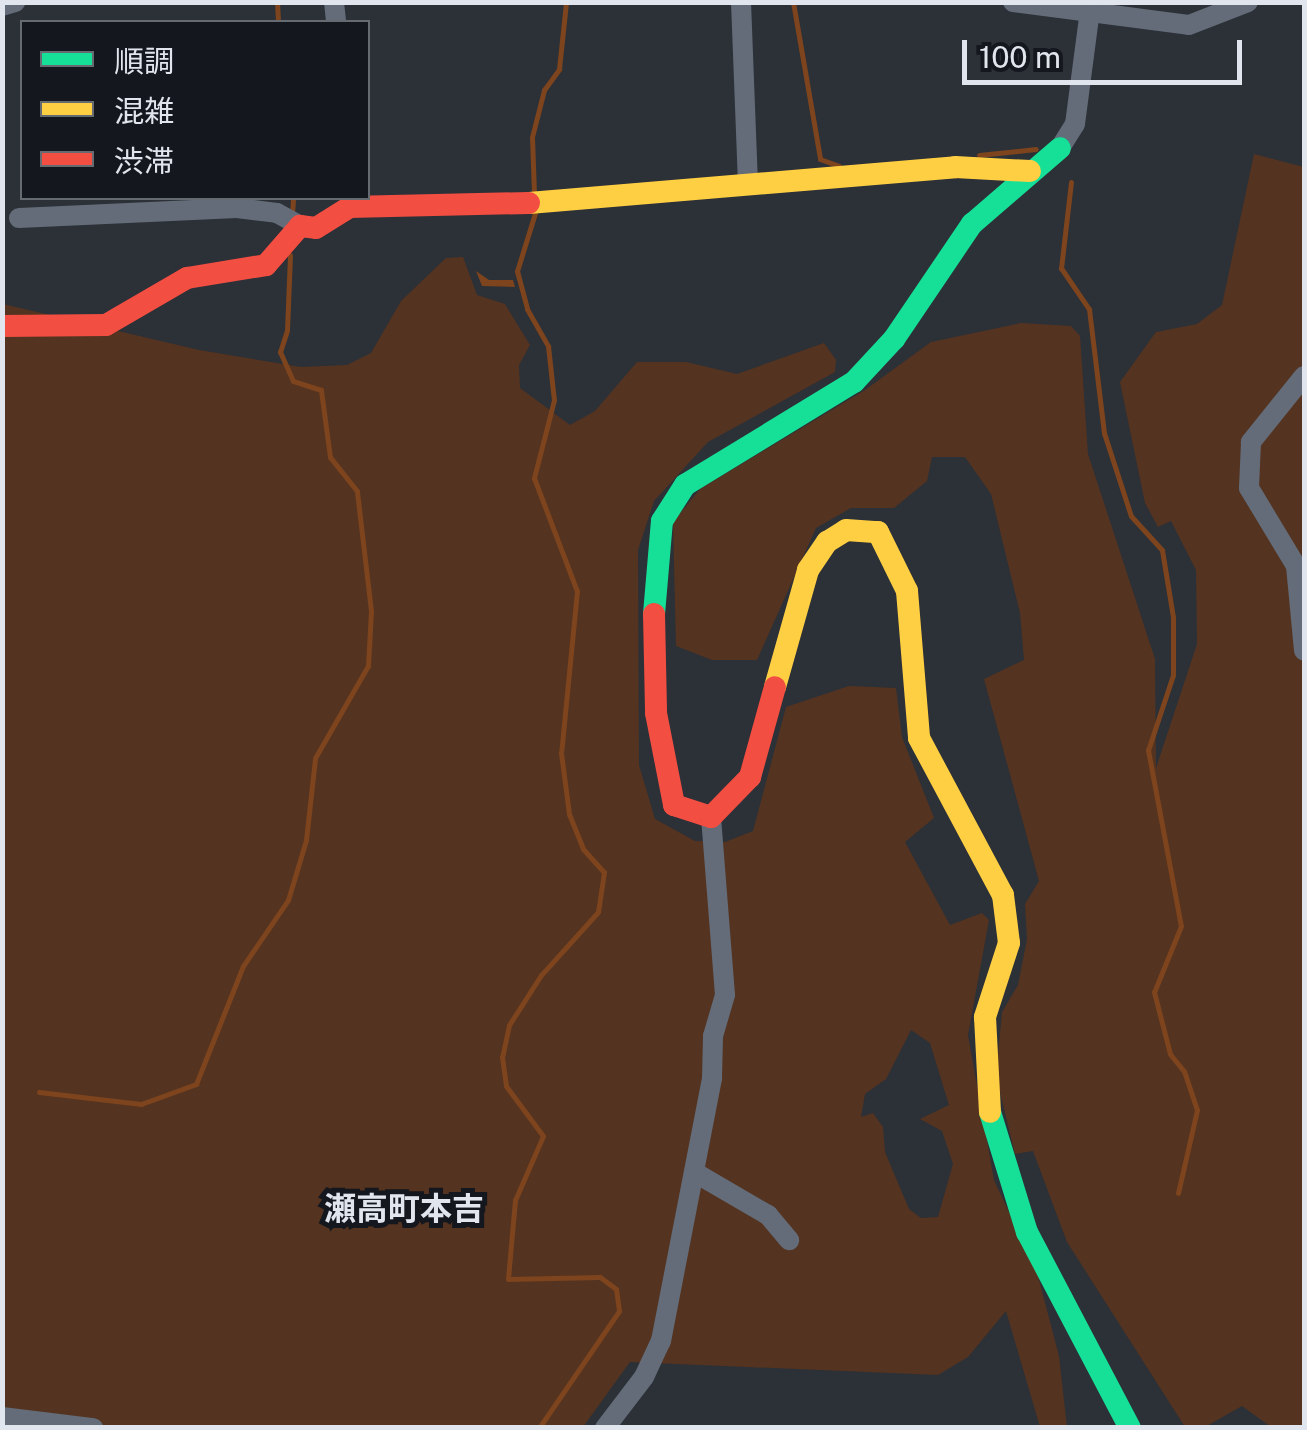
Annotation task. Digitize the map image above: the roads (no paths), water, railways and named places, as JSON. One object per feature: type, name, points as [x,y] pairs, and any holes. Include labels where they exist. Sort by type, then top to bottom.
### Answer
[{"type":"street","points":[[2,6],[15,2]]},
{"type":"street","points":[[741,2],[748,183]]},
{"type":"street","points":[[1012,2],[1091,7],[1189,25],[1248,2]]},
{"type":"street","points":[[711,818],[674,805],[662,769],[654,596],[662,521],[684,485],[865,372],[972,224],[1060,148],[1075,124],[1091,7]]},
{"type":"street","points":[[19,218],[237,208],[277,213],[300,226],[316,228],[349,202],[561,202],[955,167],[1030,171]]},
{"type":"street","points":[[2,326],[106,325],[187,278],[266,265],[300,226]]},
{"type":"street","points":[[1304,376],[1251,442],[1249,488],[1296,566],[1304,651]]},
{"type":"street","points":[[605,1428],[644,1377],[661,1341],[726,995],[711,818],[750,777],[808,570],[827,542],[846,530],[878,532],[903,568],[918,738],[1003,896],[1009,943],[985,1017],[984,1077],[996,1146],[1027,1232],[1130,1428]]},
{"type":"street","points":[[694,1172],[768,1215],[789,1240]]},
{"type":"street","points":[[2,1417],[93,1428]]},
{"type":"waterway","points":[[277,2],[278,20]]},
{"type":"waterway","points":[[534,194],[532,137],[544,90],[559,69],[566,2]]},
{"type":"waterway","points":[[793,2],[820,159],[839,166]]},
{"type":"waterway","points":[[979,155],[1036,149]]},
{"type":"waterway","points":[[1071,182],[1061,268],[1089,309],[1104,433],[1131,516],[1162,550],[1173,617],[1173,675],[1148,750],[1181,926],[1154,992],[1170,1054],[1184,1071],[1197,1110],[1178,1193]]},
{"type":"waterway","points":[[292,214],[293,200]]},
{"type":"waterway","points":[[535,213],[517,271],[527,309],[548,346],[554,400],[534,478],[577,591],[561,753],[569,814],[583,849],[604,872],[598,912],[541,975],[509,1025],[502,1057],[506,1086],[543,1136],[515,1200],[508,1279],[600,1277],[616,1289],[619,1311],[539,1428]]},
{"type":"waterway","points":[[39,1092],[141,1104],[196,1084],[243,966],[288,900],[306,840],[315,758],[368,666],[371,611],[357,491],[330,457],[321,390],[293,381],[280,352],[287,330],[290,255]]},
{"type":"district","name":"瀬高町本吉","points":[[404,1209]]}]
